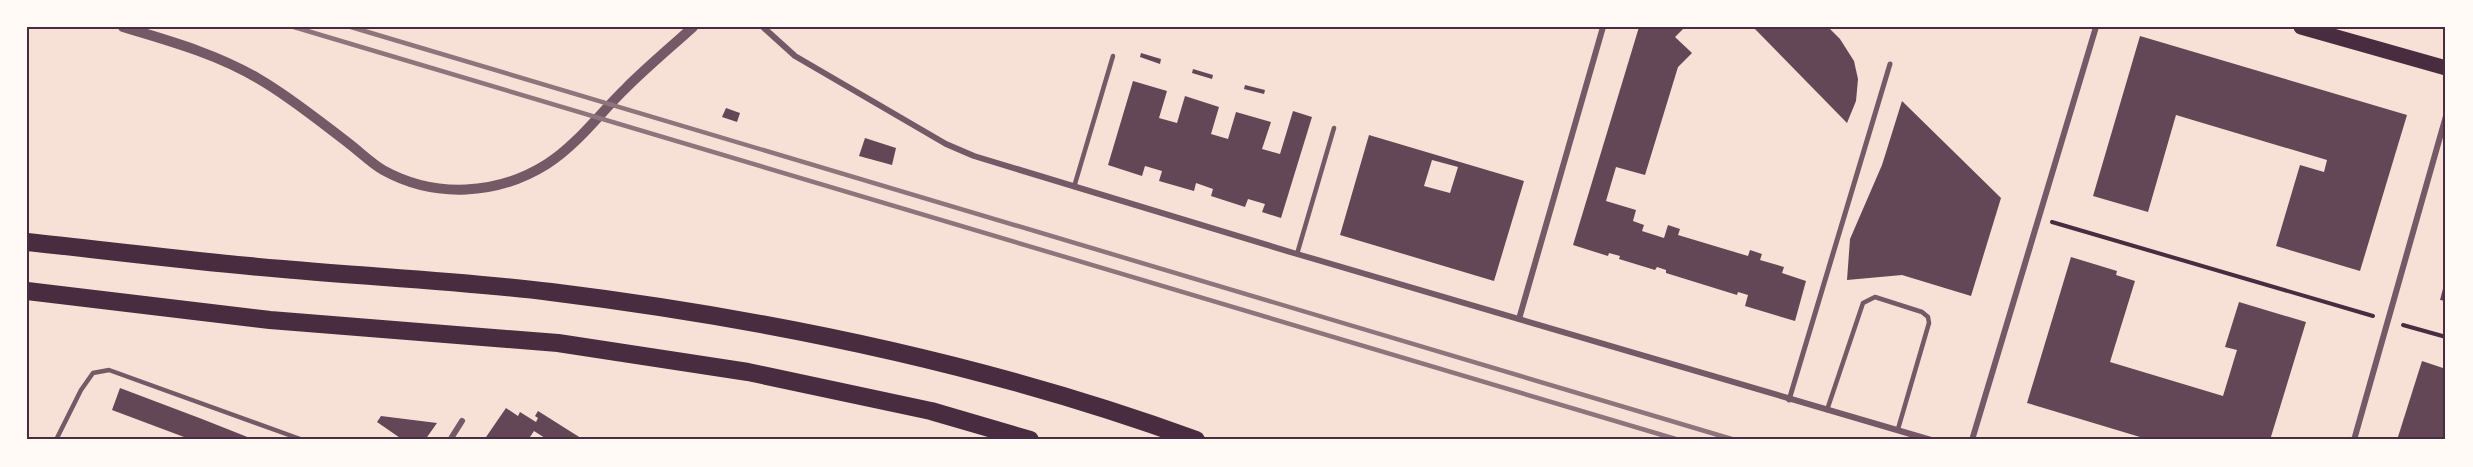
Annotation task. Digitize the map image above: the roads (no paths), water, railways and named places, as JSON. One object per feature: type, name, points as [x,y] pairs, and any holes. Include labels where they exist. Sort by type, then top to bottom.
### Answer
[{"type":"highway","points":[[27,242],[278,269],[549,291],[752,321],[943,362],[1131,416],[1196,440]]},
{"type":"highway","points":[[27,291],[270,320],[558,343],[748,372],[931,411],[1030,440]]},
{"type":"main road","points":[[2301,27],[2446,68]]},
{"type":"street","points":[[123,27],[180,44],[224,61],[256,77],[288,96],[383,170],[430,188],[459,190],[490,188],[520,178],[549,163],[693,27]]},
{"type":"street","points":[[763,27],[795,56],[946,144],[974,156],[1297,254],[1931,440]]},
{"type":"street","points":[[1519,319],[1603,27]]},
{"type":"street","points":[[1972,440],[2096,27]]},
{"type":"street","points":[[1789,400],[1890,64]]},
{"type":"street","points":[[2354,440],[2446,116]]},
{"type":"street","points":[[450,440],[462,421]]},
{"type":"lane","points":[[1074,187],[1113,56]]},
{"type":"lane","points":[[1297,254],[1334,128]]},
{"type":"lane","points":[[1827,410],[1863,303],[1875,297],[1923,312],[1928,317],[1929,323],[1898,429]]},
{"type":"lane","points":[[56,440],[81,390],[93,373],[109,370],[303,440]]},
{"type":"railway","points":[[294,27],[1679,440]]},
{"type":"railway","points":[[351,27],[1735,440]]}]
